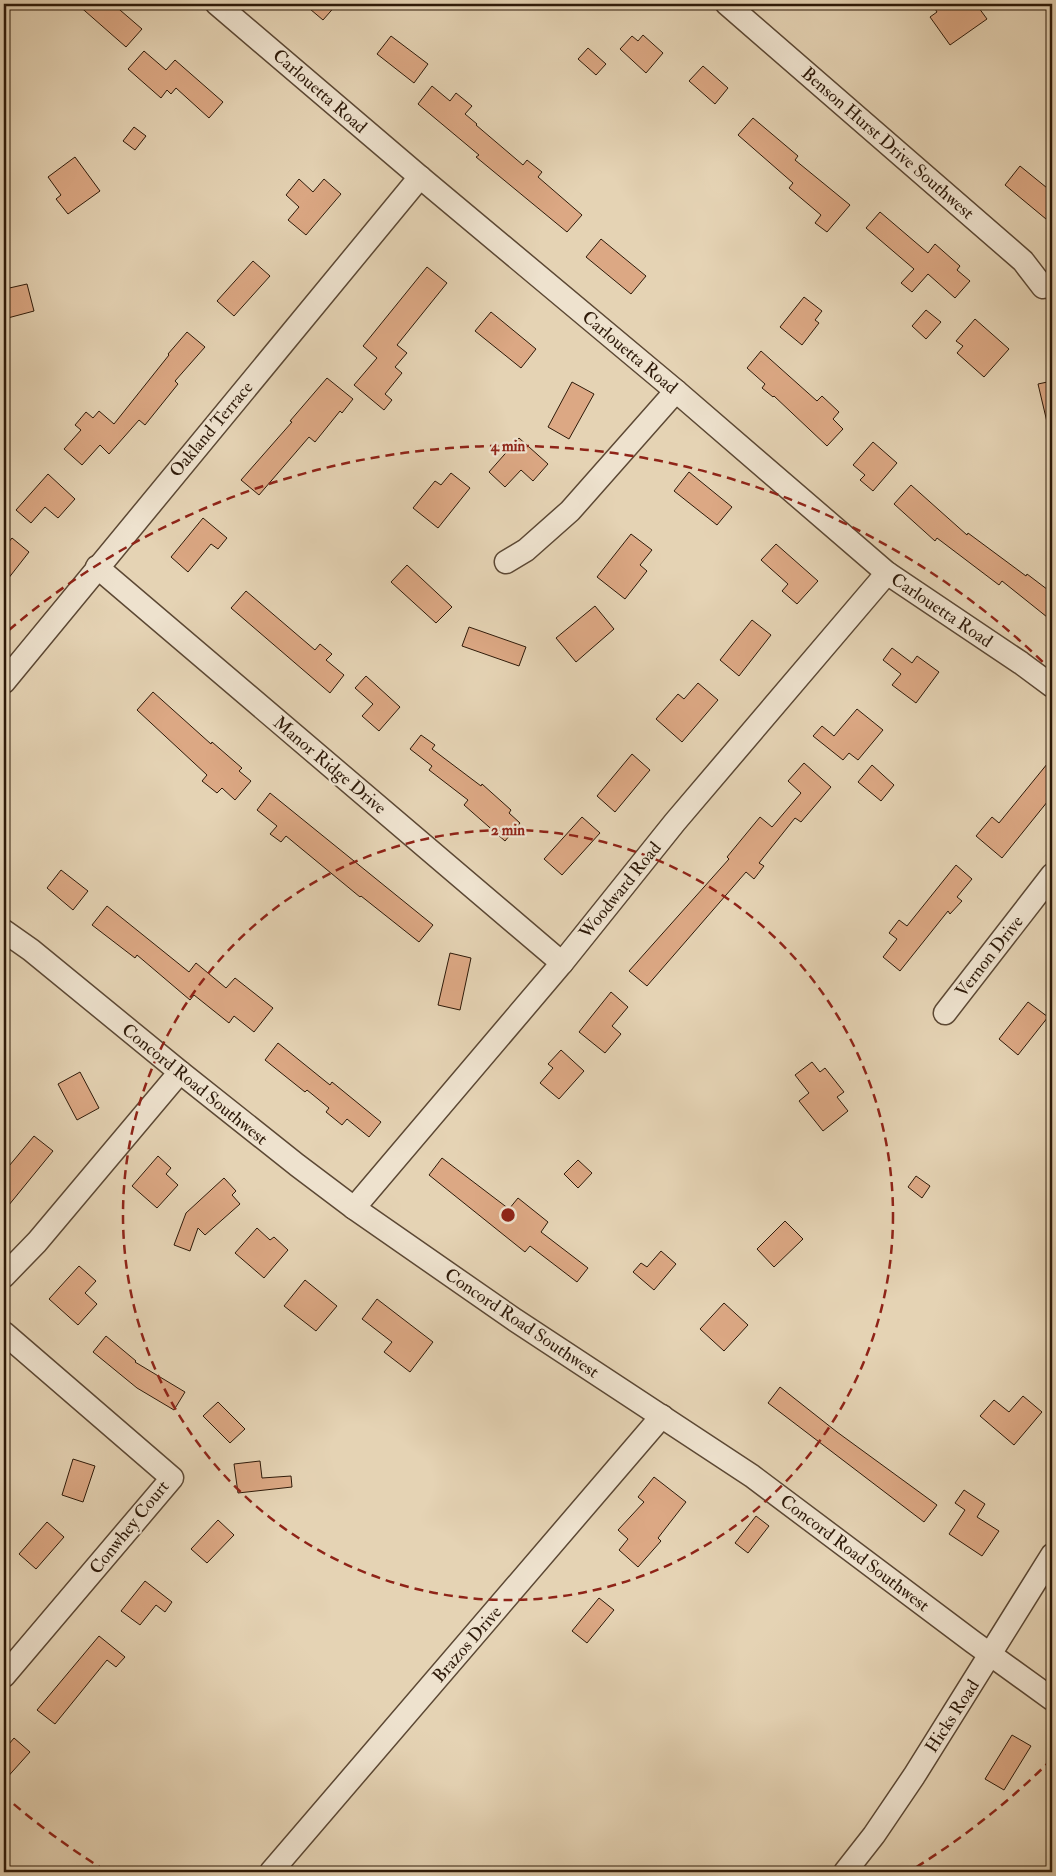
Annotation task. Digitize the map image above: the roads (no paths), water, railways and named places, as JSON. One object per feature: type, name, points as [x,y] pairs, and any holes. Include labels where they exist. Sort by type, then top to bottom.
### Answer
[{"type":"street","name":"Carlouetta Road","points":[[217,4],[676,391],[887,573],[1021,662],[1052,686]]},
{"type":"street","name":"Benson Hurst Drive Southwest","points":[[727,4],[1022,261],[1043,287]]},
{"type":"street","name":"Oakland Terrace","points":[[4,682],[420,177]]},
{"type":"street","points":[[506,562],[526,550],[570,511],[676,391]]},
{"type":"street","name":"Manor Ridge Drive","points":[[98,567],[562,963]]},
{"type":"street","name":"Woodward Road","points":[[354,1208],[562,963],[674,822],[887,573]]},
{"type":"street","name":"Vernon Drive","points":[[945,1013],[1052,875]]},
{"type":"street","name":"Concord Road Southwest","points":[[4,931],[31,950],[180,1072],[354,1208],[515,1320],[662,1416],[801,1512],[1052,1699]]},
{"type":"street","points":[[4,1276],[37,1242],[180,1072]]},
{"type":"street","name":"Conwhey Court","points":[[4,1333],[172,1478],[4,1676]]},
{"type":"street","name":"Brazos Drive","points":[[271,1872],[662,1416]]},
{"type":"street","name":"Hicks Road","points":[[845,1872],[894,1806],[991,1655],[1052,1555]]}]
